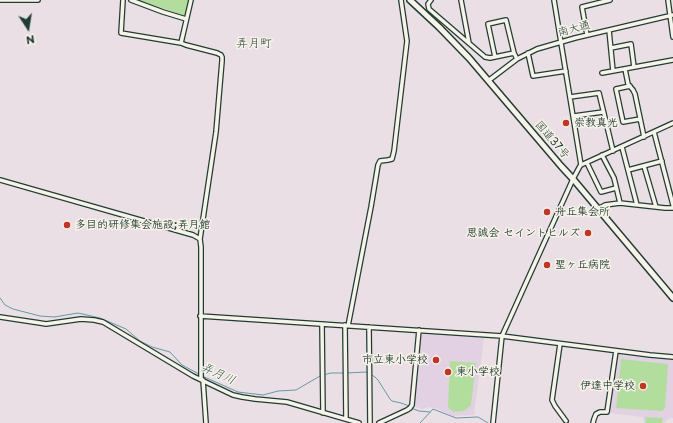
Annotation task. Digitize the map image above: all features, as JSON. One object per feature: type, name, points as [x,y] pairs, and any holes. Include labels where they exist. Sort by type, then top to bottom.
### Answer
[{"type":"highway","name":"国道37号","points":[[410,0],[469,58],[673,298]]},
{"type":"street","points":[[0,0],[38,0]]},
{"type":"street","points":[[123,0],[120,33],[181,43],[221,55],[222,61],[216,132],[200,239],[202,380],[206,423]]},
{"type":"street","points":[[131,0],[186,19]]},
{"type":"street","points":[[181,43],[191,0]]},
{"type":"street","points":[[346,419],[346,326],[371,207],[378,165],[380,161],[392,159],[394,151],[407,41],[401,0]]},
{"type":"street","points":[[431,0],[428,4],[429,9],[485,57],[490,58],[514,53]]},
{"type":"street","points":[[461,0],[469,44]]},
{"type":"street","points":[[554,0],[581,165]]},
{"type":"street","points":[[587,35],[582,7],[610,0]]},
{"type":"street","points":[[668,0],[672,15],[673,37]]},
{"type":"street","name":"南大通","points":[[488,81],[517,59],[546,46],[672,15]]},
{"type":"street","points":[[495,57],[488,24],[506,20],[514,53],[517,59]]},
{"type":"street","points":[[609,30],[613,71]]},
{"type":"street","points":[[610,48],[631,44],[634,67]]},
{"type":"street","points":[[528,53],[534,76],[566,72]]},
{"type":"street","points":[[602,73],[673,60]]},
{"type":"street","points":[[624,69],[628,84],[635,94],[644,137]]},
{"type":"street","points":[[630,86],[616,89],[624,122],[640,119]]},
{"type":"street","points":[[570,97],[599,93],[613,151]]},
{"type":"street","points":[[574,116],[603,112]]},
{"type":"street","points":[[493,423],[502,336],[573,179],[581,165],[673,123]]},
{"type":"street","points":[[598,209],[605,204],[620,203],[656,207],[673,207],[654,132]]},
{"type":"street","points":[[622,147],[637,205]]},
{"type":"street","points":[[602,155],[614,178],[620,203]]},
{"type":"street","points":[[587,162],[601,192],[616,188]]},
{"type":"street","points":[[628,170],[662,162]]},
{"type":"street","points":[[644,166],[656,207]]},
{"type":"street","points":[[0,180],[193,235],[200,239]]},
{"type":"street","points":[[200,316],[502,336],[673,357]]},
{"type":"street","points":[[0,317],[46,324],[81,319],[103,322],[193,376],[233,395],[287,402],[359,423]]},
{"type":"street","points":[[322,324],[323,412]]},
{"type":"street","points":[[368,327],[370,423]]},
{"type":"street","points":[[379,423],[407,410],[412,405],[419,330]]},
{"type":"street","points":[[560,344],[552,400],[566,421]]},
{"type":"street","points":[[593,423],[596,414],[600,412],[607,412],[616,351]]},
{"type":"shaded area","name":"東小学校","points":[[422,334],[484,338],[474,415],[453,416],[436,408],[428,407],[422,409],[413,406],[420,336]]},
{"type":"shaded area","name":"伊達中学校","points":[[617,355],[673,360],[673,418],[670,418],[664,423],[644,423],[643,417],[610,413]]},
{"type":"green space","points":[[139,0],[189,0],[185,16]]},
{"type":"green space","name":"伊達中学校","points":[[621,359],[668,364],[665,408],[662,411],[616,408]]},
{"type":"green space","points":[[450,361],[476,363],[471,405],[464,411],[454,412],[448,408]]},
{"type":"green space","points":[[645,417],[663,418],[662,423],[646,423]]},
{"type":"waterway","name":"弄月川","points":[[0,298],[5,305],[13,309],[40,316],[54,317],[78,313],[100,318],[126,329],[140,341],[152,347],[170,352],[182,365],[199,374]]},
{"type":"waterway","name":"弄月川","points":[[323,375],[331,373],[344,373]]},
{"type":"waterway","name":"弄月川","points":[[347,373],[367,373]]},
{"type":"waterway","name":"弄月川","points":[[370,374],[378,380],[392,401],[409,406]]},
{"type":"waterway","name":"弄月川","points":[[202,376],[238,392],[263,395],[278,391],[296,390],[320,376]]},
{"type":"waterway","name":"弄月川","points":[[411,408],[419,411],[430,412]]},
{"type":"waterway","points":[[420,423],[433,409],[456,418],[478,417],[488,423]]},
{"type":"place","name":"崇教真光","points":[[566,123]]},
{"type":"place","name":"舟丘集会所","points":[[547,212]]},
{"type":"place","name":"多目的研修集会施設;弄月館","points":[[67,225]]},
{"type":"place","name":"思誠会 セイントヒルズ","points":[[588,233]]},
{"type":"place","name":"聖ヶ丘病院","points":[[547,265]]},
{"type":"place","name":"市立東小学校","points":[[436,360]]},
{"type":"place","name":"東小学校","points":[[448,372]]},
{"type":"place","name":"伊達中学校","points":[[643,386]]},
{"type":"district","name":"弄月町","points":[[254,44]]}]
